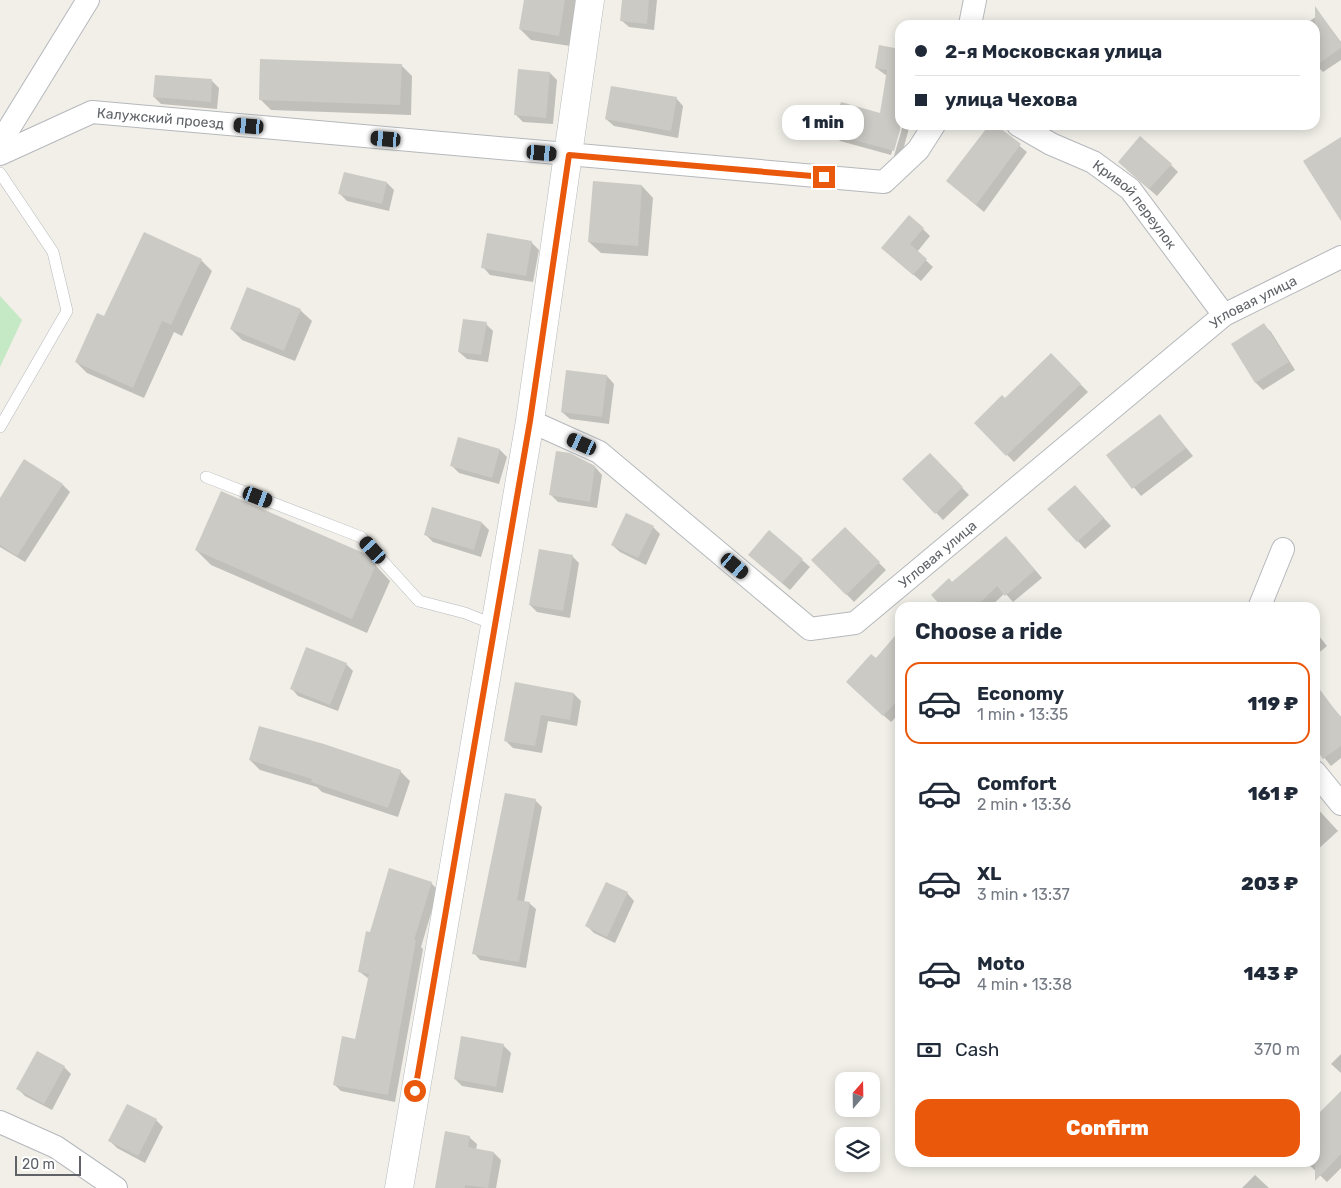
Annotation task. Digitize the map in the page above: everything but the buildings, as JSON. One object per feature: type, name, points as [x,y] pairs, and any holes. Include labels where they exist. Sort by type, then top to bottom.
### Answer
[{"type":"street","points":[[0,143],[88,0]]},
{"type":"street","points":[[399,1188],[530,421],[590,0]]},
{"type":"street","points":[[971,20],[975,0]]},
{"type":"street","name":"Калужский проезд","points":[[0,154],[92,112],[884,182],[918,150],[931,130]]},
{"type":"street","name":"Кривой переулок","points":[[1027,130],[1051,144],[1093,162],[1130,189],[1224,315]]},
{"type":"street","name":"Угловая улица","points":[[530,421],[600,452],[810,629],[854,623],[1224,315],[1341,257]]},
{"type":"street","points":[[1261,602],[1283,549]]},
{"type":"street","points":[[1320,778],[1341,804]]},
{"type":"street","points":[[0,1122],[56,1147],[116,1188]]},
{"type":"lane","points":[[0,173],[53,252],[67,311],[0,427]]},
{"type":"lane","points":[[206,477],[361,537],[419,601],[465,613],[495,625]]},
{"type":"green space","points":[[0,296],[22,320],[0,367]]},
{"type":"route","points":[[415,1091],[530,421],[569,155],[824,177]]}]
